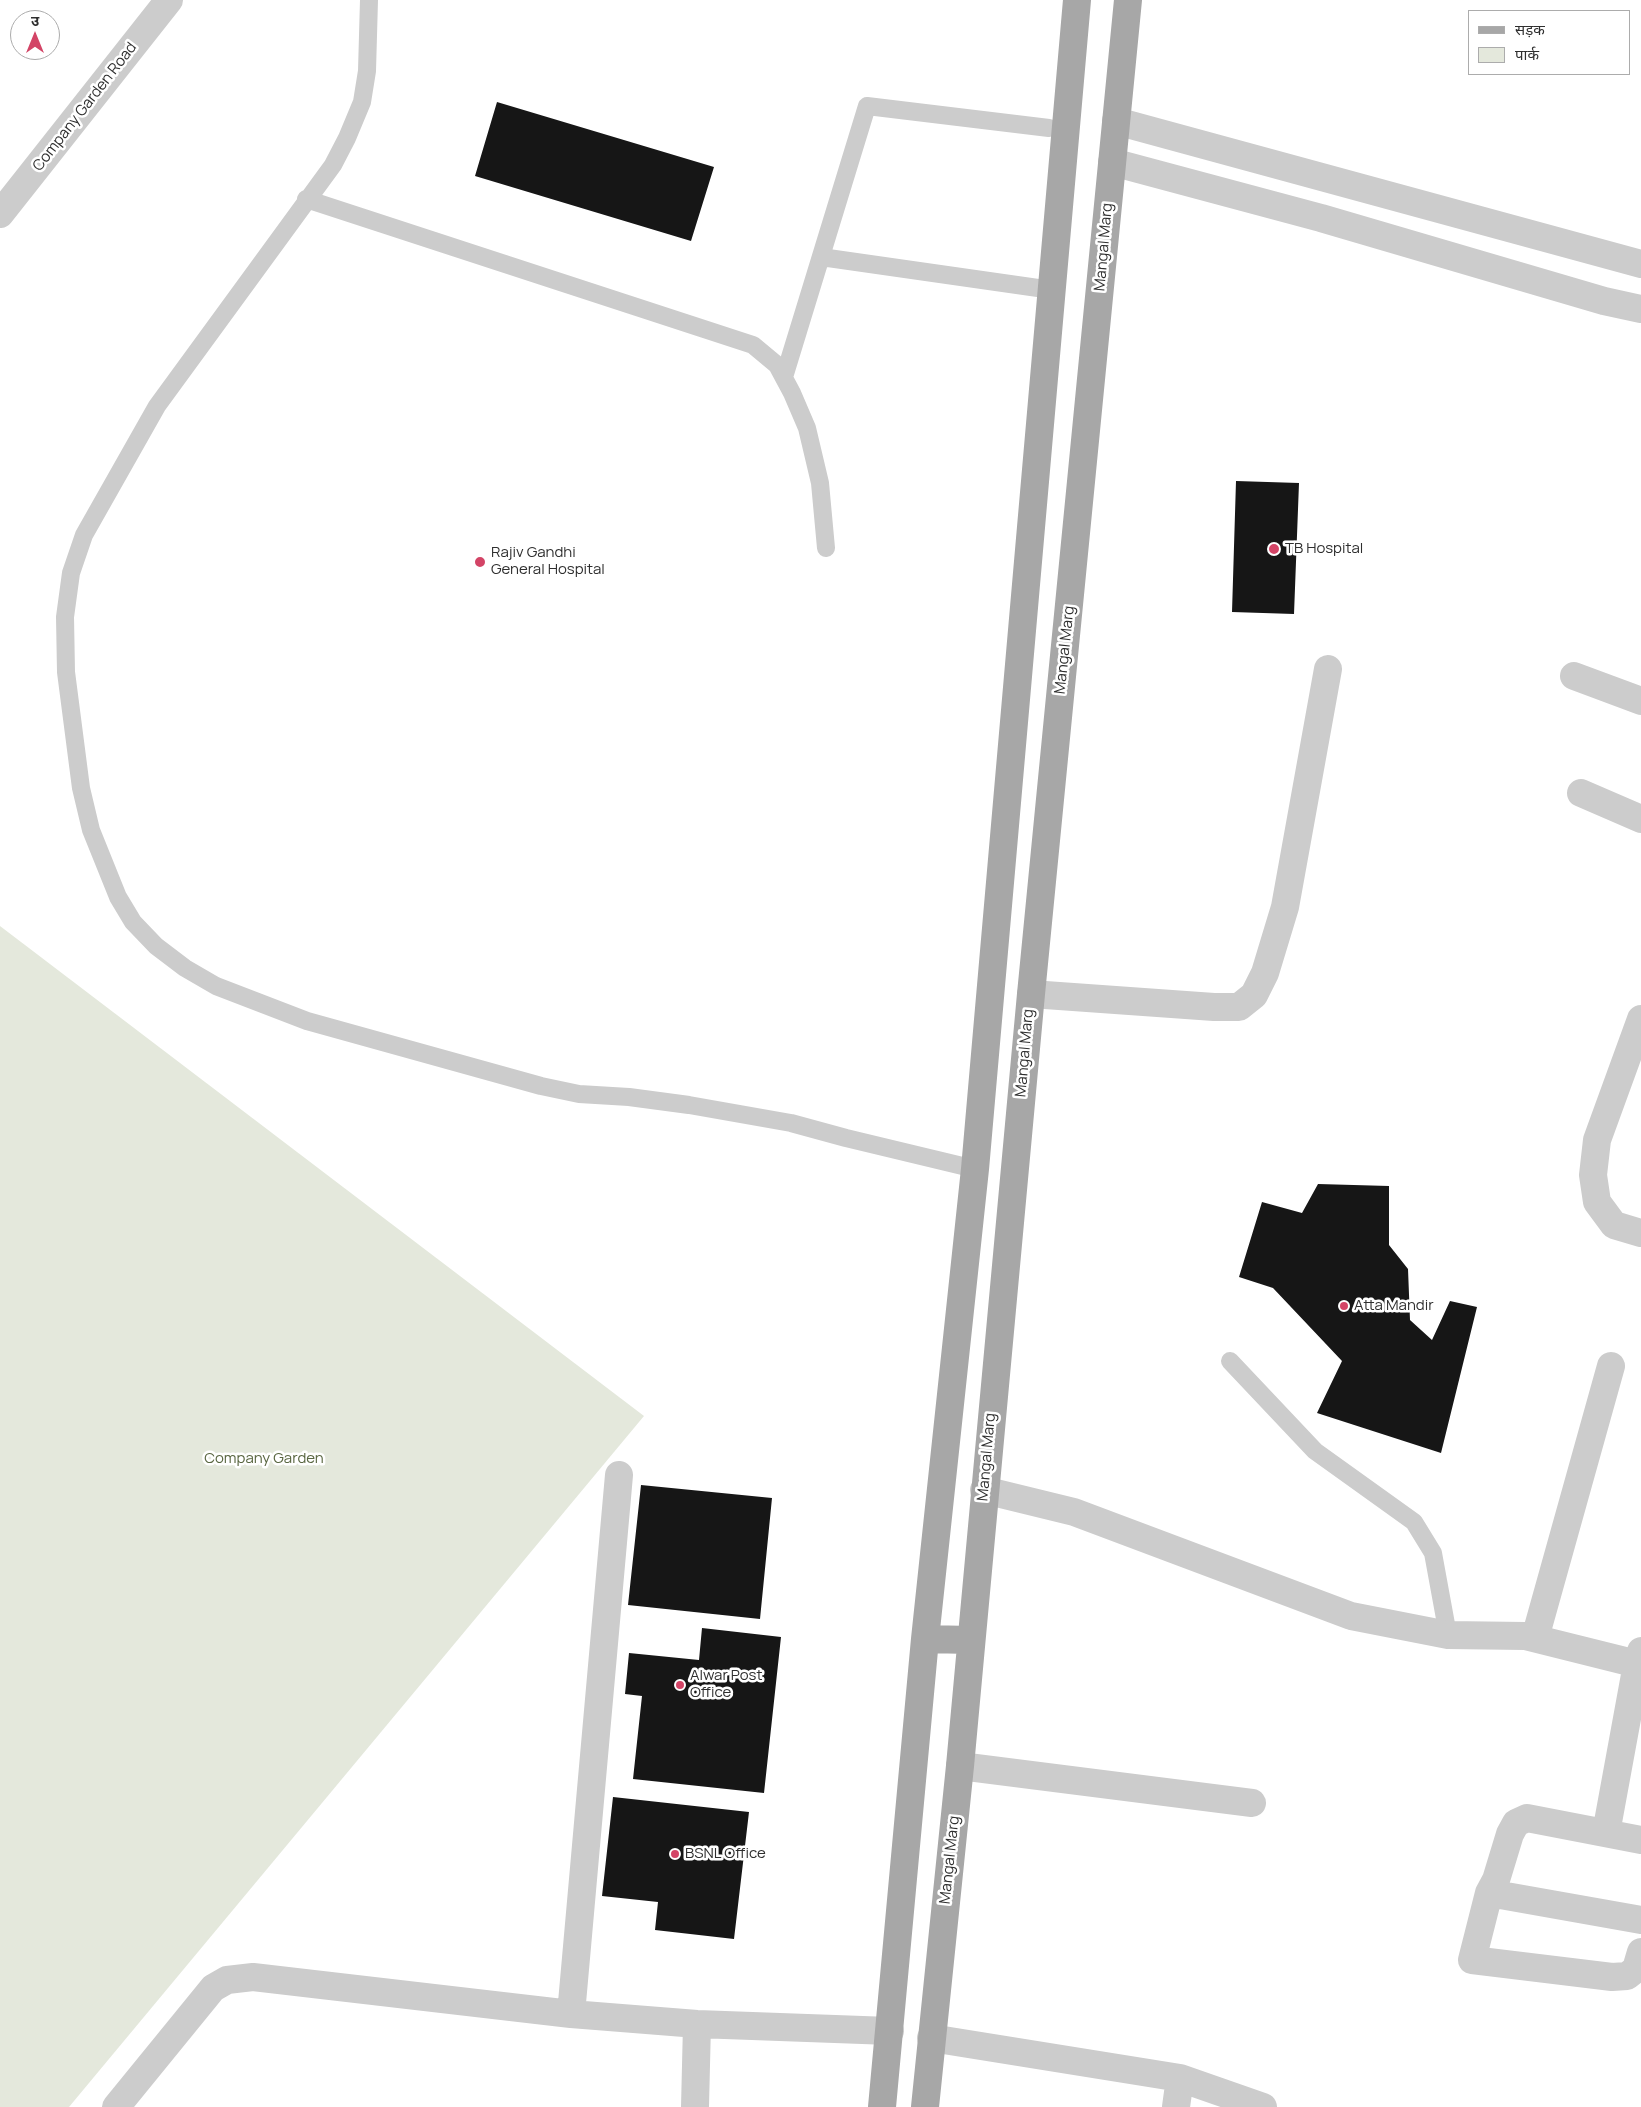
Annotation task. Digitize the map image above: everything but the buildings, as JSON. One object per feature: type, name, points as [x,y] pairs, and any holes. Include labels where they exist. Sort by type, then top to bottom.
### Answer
[{"type":"main road","points":[[882,2107],[925,1639],[975,1169],[1077,0]]},
{"type":"main road","name":"Mangal Marg","points":[[925,2107],[960,1766],[970,1640],[1031,994],[1128,0]]},
{"type":"main road","points":[[925,1639],[970,1640]]},
{"type":"main road","points":[[894,1983],[936,1988]]},
{"type":"street","name":"Company Garden Road","points":[[0,214],[170,0]]},
{"type":"street","points":[[1116,121],[1641,264]]},
{"type":"street","points":[[1112,162],[1322,218],[1604,301],[1641,309]]},
{"type":"street","points":[[1031,994],[1214,1007],[1239,1007],[1254,995],[1265,973],[1285,907],[1328,668]]},
{"type":"street","points":[[1574,676],[1641,701]]},
{"type":"street","points":[[1582,793],[1641,819]]},
{"type":"street","points":[[1641,1019],[1596,1140],[1593,1175],[1597,1202],[1614,1225],[1641,1233]]},
{"type":"street","points":[[1535,1638],[1610,1366]]},
{"type":"street","points":[[571,2014],[618,1475]]},
{"type":"street","points":[[984,1490],[1074,1512],[1351,1616],[1448,1636],[1526,1636],[1640,1660],[1606,1833]]},
{"type":"street","points":[[960,1766],[1252,1803]]},
{"type":"street","points":[[1641,1840],[1527,1818],[1516,1823],[1510,1834],[1496,1880],[1489,1893],[1472,1960],[1612,1977],[1627,1976],[1636,1969],[1641,1952]]},
{"type":"street","points":[[1489,1893],[1641,1920]]},
{"type":"street","points":[[116,2107],[213,1988],[227,1980],[253,1977],[571,2014],[697,2024],[890,2031]]},
{"type":"street","points":[[695,2107],[697,2024]]},
{"type":"street","points":[[931,2038],[1180,2078],[1263,2107]]},
{"type":"street","points":[[1176,2107],[1180,2078]]},
{"type":"lane","points":[[369,0],[367,71],[362,102],[333,165],[306,199],[157,406],[84,535],[71,572],[65,617],[66,672],[81,788],[91,830],[118,897],[132,922],[156,946],[185,968],[216,986],[307,1021],[541,1086],[579,1094],[629,1097],[781,1121],[975,1169]]},
{"type":"lane","points":[[784,378],[867,106],[1049,128]]},
{"type":"lane","points":[[306,199],[753,345],[777,365],[808,428],[820,482],[826,548]]},
{"type":"lane","points":[[821,257],[1052,290]]},
{"type":"lane","points":[[1230,1361],[1315,1451],[1414,1522],[1433,1553],[1448,1636]]},
{"type":"green space","name":"Company Garden","points":[[0,926],[644,1416],[69,2107],[0,2107]]},
{"type":"place","name":"TB Hospital","points":[[1274,549]]},
{"type":"place","name":"Rajiv Gandhi General Hospital","points":[[480,562]]},
{"type":"place","name":"Atta Mandir","points":[[1344,1306]]},
{"type":"place","name":"Alwar Post Office","points":[[680,1685]]},
{"type":"place","name":"BSNL Office","points":[[675,1854]]}]
